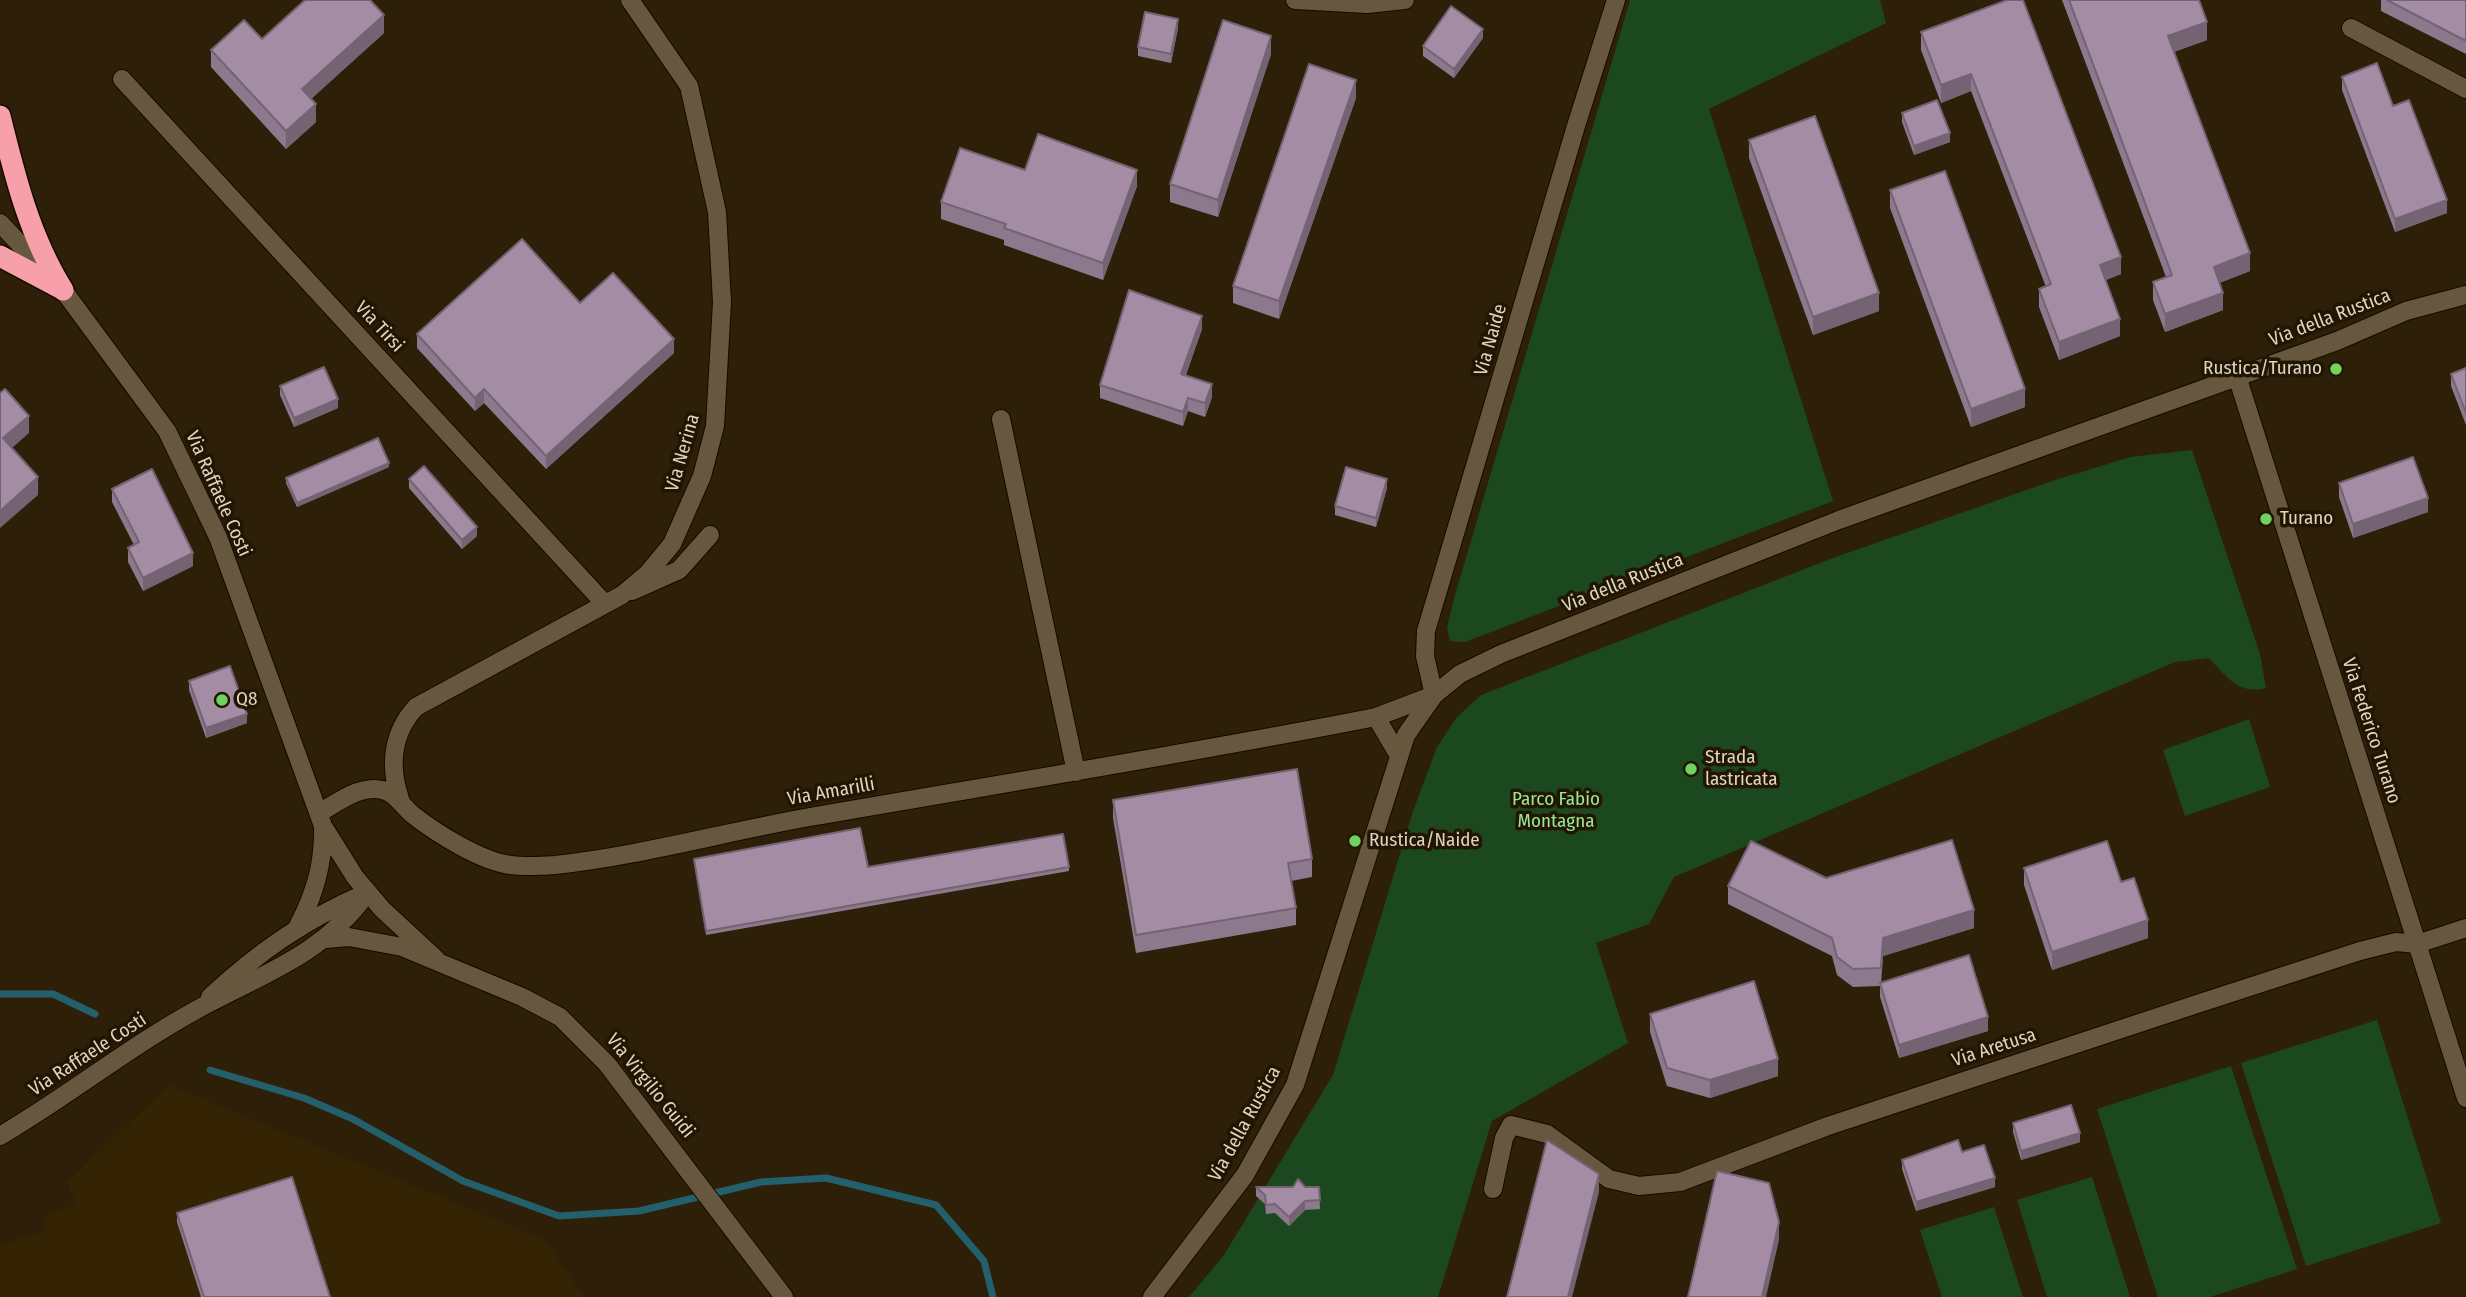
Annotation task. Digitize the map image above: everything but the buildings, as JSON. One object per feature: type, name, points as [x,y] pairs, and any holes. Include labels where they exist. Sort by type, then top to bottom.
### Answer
[{"type":"highway","points":[[0,116],[24,205],[45,261],[63,290]]},
{"type":"highway","points":[[0,256],[63,290]]},
{"type":"street","name":"Via Nerina","points":[[359,791],[381,774],[406,720],[416,707],[605,604],[648,573],[672,544],[702,476],[715,426],[722,302],[717,212],[692,96],[679,69],[629,0]]},
{"type":"street","points":[[1296,0],[1367,4],[1405,0]]},
{"type":"street","name":"Via Naide","points":[[1434,695],[1425,656],[1426,631],[1616,0]]},
{"type":"street","points":[[2351,28],[2466,89]]},
{"type":"street","name":"Via Tirsi","points":[[122,79],[605,604]]},
{"type":"street","name":"Via Raffaele Costi","points":[[0,223],[63,290],[109,356],[152,407],[187,467],[218,537],[321,819],[368,892]]},
{"type":"street","name":"Via della Rustica","points":[[1152,1297],[1245,1175],[1295,1084],[1412,722],[1434,695],[1460,674],[1501,654],[1839,520],[2337,341],[2406,311],[2465,296]]},
{"type":"street","name":"Via Federico Turano","points":[[2237,376],[2466,1098]]},
{"type":"street","points":[[1001,419],[1076,772]]},
{"type":"street","points":[[622,594],[651,585],[679,570],[710,535]]},
{"type":"street","name":"Via Amarilli","points":[[359,791],[383,790],[400,799],[412,814],[445,836],[496,862],[522,866],[617,855],[727,831],[1076,772],[1376,717],[1434,695]]},
{"type":"street","points":[[1376,717],[1399,756]]},
{"type":"street","name":"Via Nerina","points":[[395,745],[394,775],[400,799]]},
{"type":"street","points":[[321,819],[359,791]]},
{"type":"street","name":"Via Raffaele Costi","points":[[297,927],[318,878],[324,846],[321,819]]},
{"type":"street","name":"Via Raffaele Costi","points":[[198,1009],[247,962],[297,927],[368,892]]},
{"type":"street","name":"Via Raffaele Costi","points":[[0,1136],[198,1009],[267,976],[326,939],[349,918],[368,892]]},
{"type":"street","name":"Via Virgilio Guidi","points":[[368,892],[396,924],[436,959]]},
{"type":"street","name":"Via Aretusa","points":[[1493,1189],[1504,1138],[1511,1125],[1547,1134],[1609,1179],[1639,1186],[1679,1182],[1828,1126],[2194,1004],[2360,951],[2396,942],[2417,944],[2466,928]]},
{"type":"street","name":"Via Virgilio Guidi","points":[[326,939],[374,940],[436,959],[560,1017],[607,1065],[680,1157],[784,1297]]},
{"type":"shaded area","points":[[169,1085],[545,1240],[584,1297],[0,1297],[0,1245],[47,1230],[43,1216],[76,1204],[68,1182]]},
{"type":"green space","points":[[1630,0],[1880,0],[1886,23],[1709,109],[1833,501],[1465,642],[1450,641],[1447,628],[1455,595]]},
{"type":"green space","name":"Parco Fabio Montagna","points":[[2192,450],[2260,654],[2266,688],[2256,690],[2240,687],[2209,658],[2175,662],[1674,877],[1649,924],[1596,943],[1628,1043],[1492,1121],[1438,1297],[1189,1297],[1224,1255],[1333,1075],[1413,811],[1437,747],[1457,717],[1481,695],[1833,558],[2058,479],[2131,457]]},
{"type":"green space","points":[[2249,719],[2270,787],[2185,816],[2163,750]]},
{"type":"green space","points":[[2377,1020],[2441,1223],[2306,1266],[2241,1063]]},
{"type":"green space","points":[[2231,1066],[2297,1269],[2210,1297],[2158,1297],[2097,1109]]},
{"type":"green space","points":[[2092,1177],[2130,1297],[2047,1297],[2017,1200]]},
{"type":"green space","points":[[1994,1207],[2023,1297],[1942,1297],[1920,1230]]},
{"type":"waterway","points":[[0,994],[53,994],[95,1014]]},
{"type":"waterway","points":[[210,1070],[304,1098],[353,1119],[463,1181],[559,1216],[639,1211],[761,1182],[826,1178],[936,1205],[984,1261],[993,1297]]},
{"type":"place","name":"Rustica/Turano","points":[[2336,369]]},
{"type":"place","name":"Turano","points":[[2266,519]]},
{"type":"place","name":"Q8","points":[[222,700]]},
{"type":"place","name":"Strada lastricata","points":[[1691,769]]},
{"type":"place","name":"Rustica/Naide","points":[[1355,841]]}]
